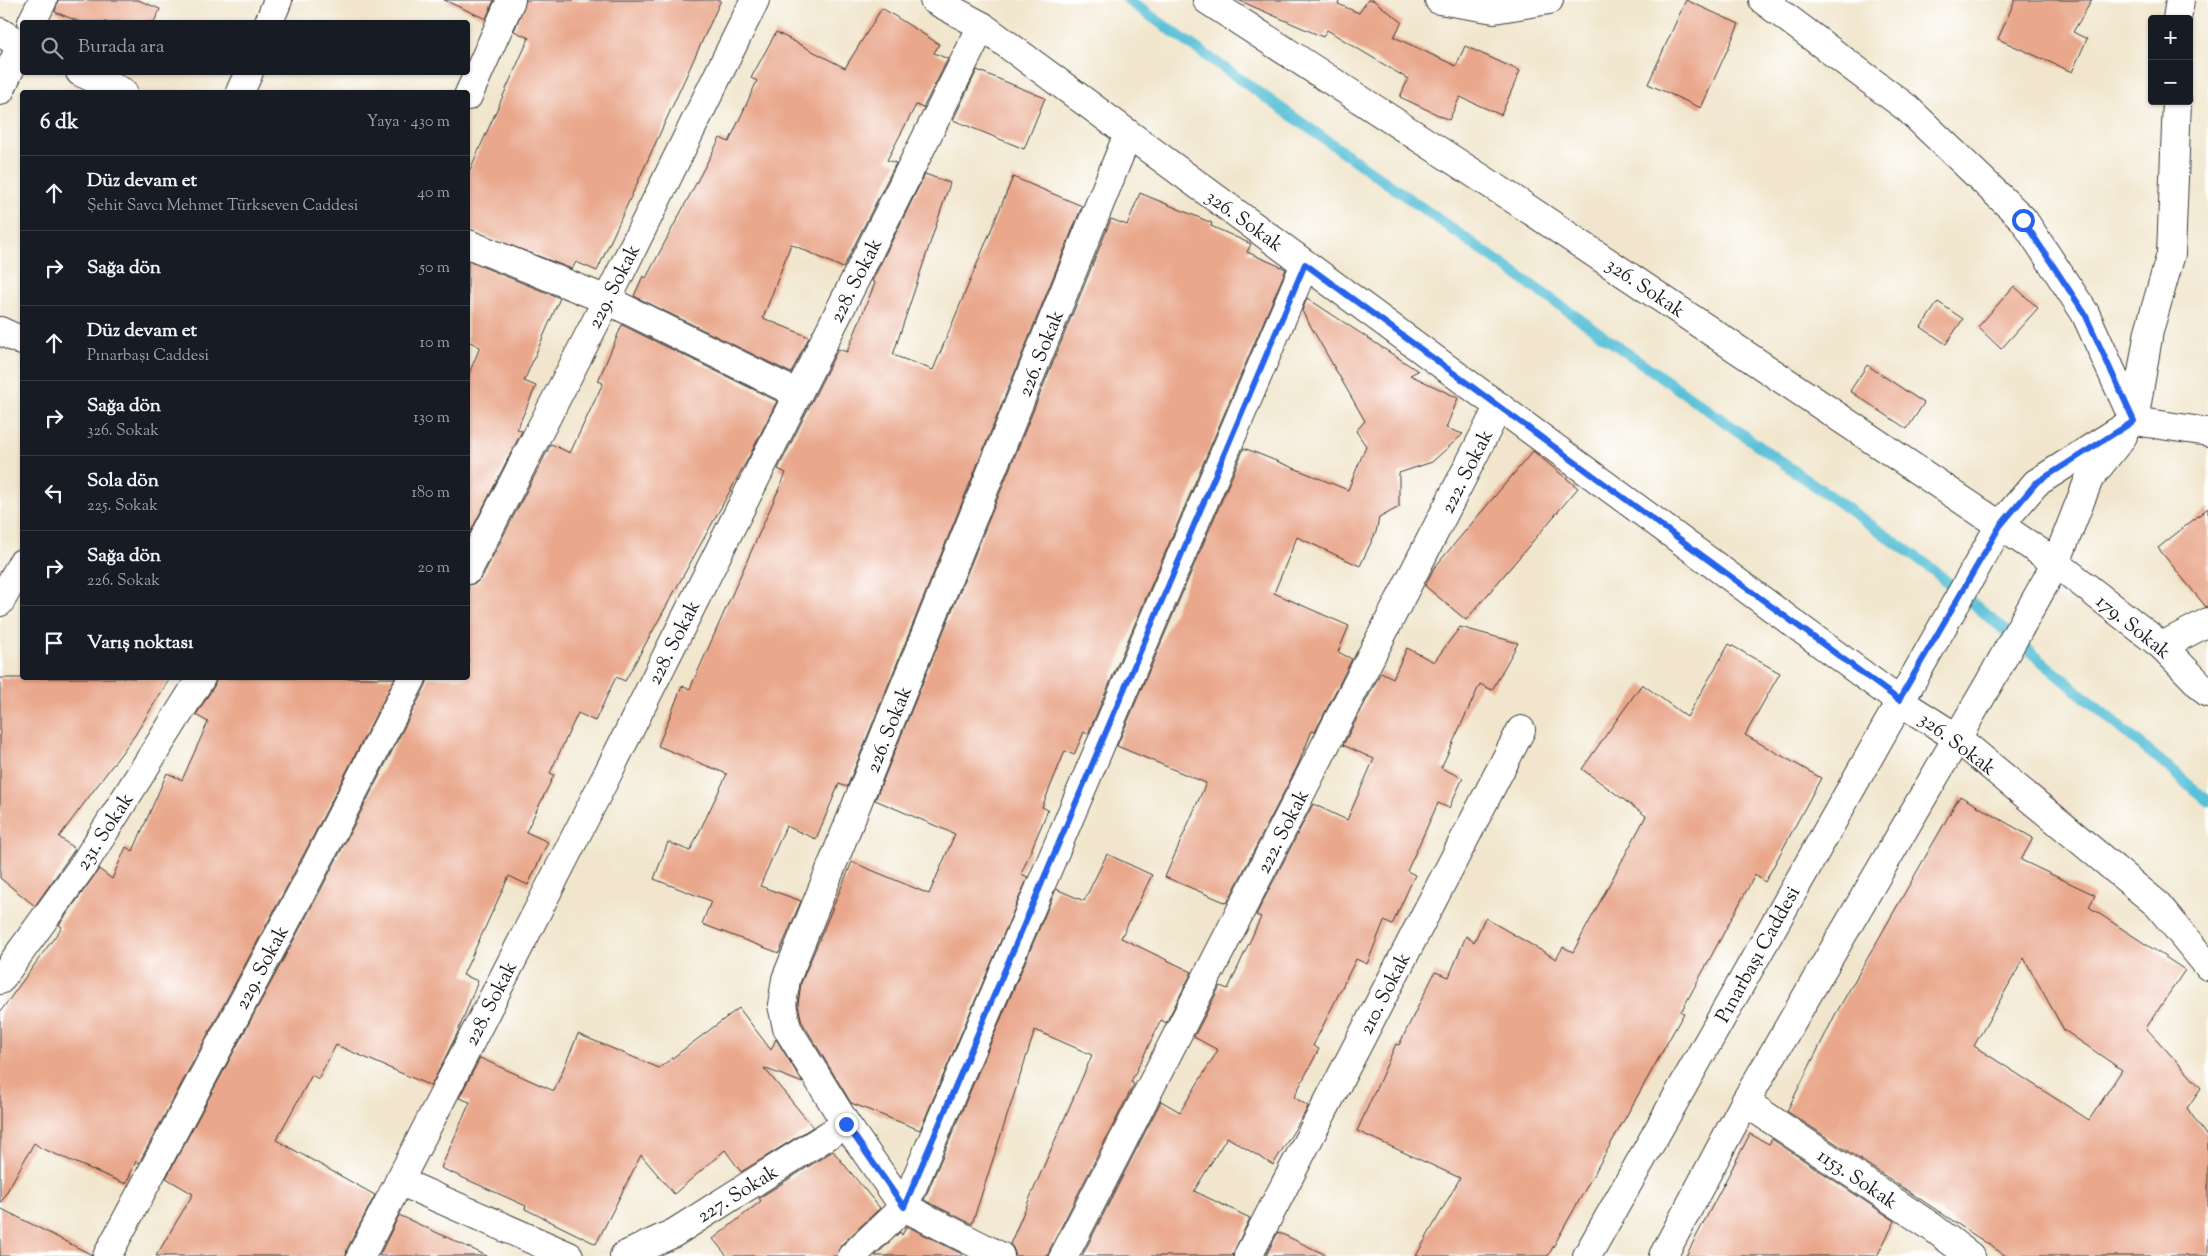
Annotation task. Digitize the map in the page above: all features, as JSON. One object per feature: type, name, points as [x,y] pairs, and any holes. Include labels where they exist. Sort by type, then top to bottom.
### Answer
[{"type":"street","points":[[30,20],[42,0]]},
{"type":"street","points":[[270,20],[278,0]]},
{"type":"street","points":[[470,92],[511,0]]},
{"type":"street","name":"229. Sokak","points":[[470,566],[607,300],[755,0]]},
{"type":"street","name":"326. Sokak","points":[[934,0],[982,26],[1899,700],[1957,738],[2158,905],[2208,966]]},
{"type":"street","name":"326. Sokak","points":[[1207,0],[1521,204],[2056,564]]},
{"type":"street","points":[[1439,0],[1494,9],[1549,0]]},
{"type":"street","points":[[1763,0],[1907,108],[2023,220],[2085,314],[2134,421]]},
{"type":"street","points":[[2178,15],[2180,0]]},
{"type":"street","name":"228. Sokak","points":[[361,1256],[605,779],[982,26]]},
{"type":"street","points":[[0,91],[20,38]]},
{"type":"street","points":[[86,75],[119,90]]},
{"type":"street","points":[[241,90],[247,75]]},
{"type":"street","points":[[1664,1256],[1745,1102],[1988,685],[2056,564],[2089,479],[2134,421],[2149,331],[2171,254],[2177,105]]},
{"type":"street","name":"226. Sokak","points":[[1000,1256],[904,1207],[846,1124],[787,1028],[782,1005],[786,980],[1128,134]]},
{"type":"street","points":[[470,245],[607,300],[798,394]]},
{"type":"street","points":[[852,1256],[904,1207],[1305,264]]},
{"type":"street","points":[[0,331],[20,340]]},
{"type":"street","name":"222. Sokak","points":[[1064,1256],[1499,406]]},
{"type":"street","points":[[2134,421],[2208,432]]},
{"type":"street","name":"Pınarbaşı Caddesi","points":[[1587,1256],[1899,700],[2000,526],[2036,483],[2134,421]]},
{"type":"street","name":"179. Sokak","points":[[2056,564],[2162,646],[2208,693]]},
{"type":"street","points":[[0,602],[20,567]]},
{"type":"street","points":[[2162,646],[2208,622]]},
{"type":"street","name":"231. Sokak","points":[[0,980],[84,864],[199,680]]},
{"type":"street","name":"229. Sokak","points":[[107,1256],[310,875],[411,680]]},
{"type":"street","name":"210. Sokak","points":[[1248,1256],[1521,730]]},
{"type":"street","name":"1153. Sokak","points":[[1745,1102],[1932,1227],[1970,1256]]},
{"type":"street","name":"227. Sokak","points":[[624,1256],[674,1233],[846,1124]]},
{"type":"street","points":[[400,1181],[570,1256]]},
{"type":"building","points":[[58,0],[138,0],[160,9],[155,20],[75,20],[55,12]]},
{"type":"building","points":[[444,0],[494,0],[486,19]]},
{"type":"building","points":[[526,0],[721,0],[597,271],[576,262],[572,269],[470,230],[470,170],[529,38],[514,31]]},
{"type":"building","points":[[1238,0],[1340,0],[1338,4],[1359,13],[1368,0],[1373,0],[1402,22],[1394,37],[1456,66],[1465,46],[1520,71],[1501,115],[1460,97],[1449,120],[1400,97],[1408,79],[1327,30],[1323,37]]},
{"type":"building","points":[[1686,0],[1739,24],[1701,108],[1648,84]]},
{"type":"building","points":[[2015,0],[2092,0],[2073,32],[2087,39],[2072,72],[1998,39]]},
{"type":"building","points":[[882,8],[939,44],[934,53],[948,59],[923,108],[916,105],[887,160],[896,163],[843,268],[791,244],[763,318],[809,337],[791,373],[634,296],[643,276],[646,278],[720,138],[729,142],[757,81],[751,78],[776,32],[845,68]]},
{"type":"building","points":[[977,70],[1045,98],[1024,149],[953,120]]},
{"type":"building","points":[[925,174],[950,183],[893,355],[933,370],[1013,177],[1082,206],[847,787],[839,784],[816,839],[786,826],[760,886],[801,901],[779,953],[702,924],[711,901],[654,879],[668,842],[690,851],[727,774],[658,746],[682,686],[690,689],[786,473],[778,469],[838,349],[847,352],[875,283],[872,281]]},
{"type":"building","points":[[1140,193],[1212,223],[1211,226],[1251,244],[1247,252],[1286,269],[1088,734],[1084,732],[1074,755],[1065,751],[1042,807],[1048,810],[1021,874],[1028,877],[920,1130],[851,1103],[802,1022],[798,1005],[801,983],[852,862],[929,894],[955,834],[875,800],[1111,219],[1127,225]]},
{"type":"building","points":[[470,262],[560,298],[524,381],[536,386],[517,429],[522,431],[470,533],[470,371],[480,347],[470,342]]},
{"type":"building","points":[[2014,286],[2038,308],[2001,349],[1978,327]]},
{"type":"building","points":[[1307,298],[1418,371],[1410,375],[1458,398],[1446,428],[1463,434],[1432,462],[1399,473],[1399,507],[1379,518],[1376,532],[1360,566],[1297,537],[1274,593],[1349,626],[1338,652],[1352,659],[1315,732],[1312,731],[1298,765],[1227,903],[1165,877],[1206,783],[1117,746],[1244,448],[1348,490],[1366,446],[1356,431],[1365,421],[1302,311]]},
{"type":"building","points":[[1938,302],[1963,319],[1946,344],[1921,327]]},
{"type":"building","points":[[622,325],[777,401],[750,455],[625,681],[616,677],[595,721],[578,713],[550,773],[554,775],[526,832],[548,842],[528,885],[509,876],[463,975],[478,981],[457,1034],[431,1086],[336,1045],[318,1079],[312,1075],[276,1140],[375,1195],[347,1249],[346,1256],[156,1256],[193,1194],[166,1178],[320,891],[427,680],[470,680],[470,584],[476,583],[482,577],[551,444],[570,453],[603,383],[598,381]]},
{"type":"building","points":[[1867,365],[1924,403],[1907,429],[1850,391]]},
{"type":"building","points":[[1533,451],[1578,488],[1466,620],[1425,586],[1434,568]]},
{"type":"building","points":[[2208,508],[2208,606],[2206,607],[2158,548]]},
{"type":"building","points":[[1460,627],[1518,643],[1492,690],[1480,684],[1441,768],[1463,778],[1449,808],[1438,803],[1407,871],[1415,875],[1392,925],[1384,921],[1367,964],[1356,959],[1313,1046],[1319,1049],[1294,1097],[1308,1106],[1306,1111],[1273,1165],[1227,1137],[1194,1191],[1250,1218],[1232,1256],[1082,1256],[1161,1101],[1180,1112],[1218,1050],[1194,1037],[1220,986],[1228,989],[1261,917],[1256,915],[1313,804],[1347,820],[1374,759],[1343,745],[1381,672],[1393,678],[1407,648],[1434,662]]},
{"type":"building","points":[[1729,644],[1780,673],[1745,735],[1821,778],[1765,882],[1755,875],[1681,1012],[1684,1013],[1548,1256],[1416,1256],[1460,1178],[1357,1131],[1396,1044],[1399,1045],[1435,972],[1449,977],[1466,936],[1474,942],[1485,918],[1556,959],[1563,947],[1573,952],[1646,816],[1582,769],[1642,684],[1687,717]]},
{"type":"building","points":[[0,678],[20,678],[20,680],[169,680],[135,735],[59,837],[75,849],[35,906],[0,878]]},
{"type":"building","points":[[216,680],[394,680],[292,877],[139,1163],[136,1161],[126,1184],[41,1148],[34,1143],[0,1204],[0,1012],[62,927],[59,925],[99,869],[112,879],[126,847],[133,851],[167,773],[182,780],[208,722],[196,715]]},
{"type":"building","points":[[1960,796],[2033,838],[2021,860],[2095,895],[2089,907],[2185,970],[2146,1028],[2201,1088],[2187,1108],[2208,1138],[2208,1256],[2006,1256],[1787,1111],[1835,1015]],"holes":[[[2024,958],[2064,1030],[2122,1070],[2089,1120],[1974,1046]]]},
{"type":"building","points":[[1107,854],[1152,875],[1121,938],[1192,972],[1166,1023],[1161,1020],[1131,1082],[1134,1084],[1048,1256],[1016,1256],[1010,1244],[1092,1055],[1035,1030],[972,1224],[924,1200],[1056,889],[1084,901]]},
{"type":"building","points":[[739,1008],[771,1050],[776,1039],[803,1083],[764,1068],[813,1127],[741,1172],[725,1150],[674,1194],[641,1155],[596,1244],[525,1209],[526,1206],[441,1168],[470,1102],[459,1098],[480,1058],[554,1091],[578,1034],[659,1068]]},
{"type":"building","points":[[1750,1134],[1769,1144],[1772,1139],[1895,1221],[1877,1256],[1686,1256]]},
{"type":"building","points":[[833,1151],[880,1208],[841,1245],[837,1256],[727,1256],[713,1239],[761,1201],[759,1198]]},
{"type":"building","points":[[0,1208],[92,1255],[0,1256]]},
{"type":"building","points":[[399,1215],[487,1256],[379,1256]]},
{"type":"building","points":[[907,1226],[962,1254],[962,1256],[875,1256],[900,1232],[902,1235]]},
{"type":"building","points":[[1278,1232],[1328,1256],[1266,1256]]},
{"type":"waterway","points":[[1128,0],[1926,564],[2208,801]]},
{"type":"route","points":[[846,1124],[904,1207],[1305,264],[1899,700],[2000,526],[2036,483],[2134,421],[2085,314],[2023,220]]}]
